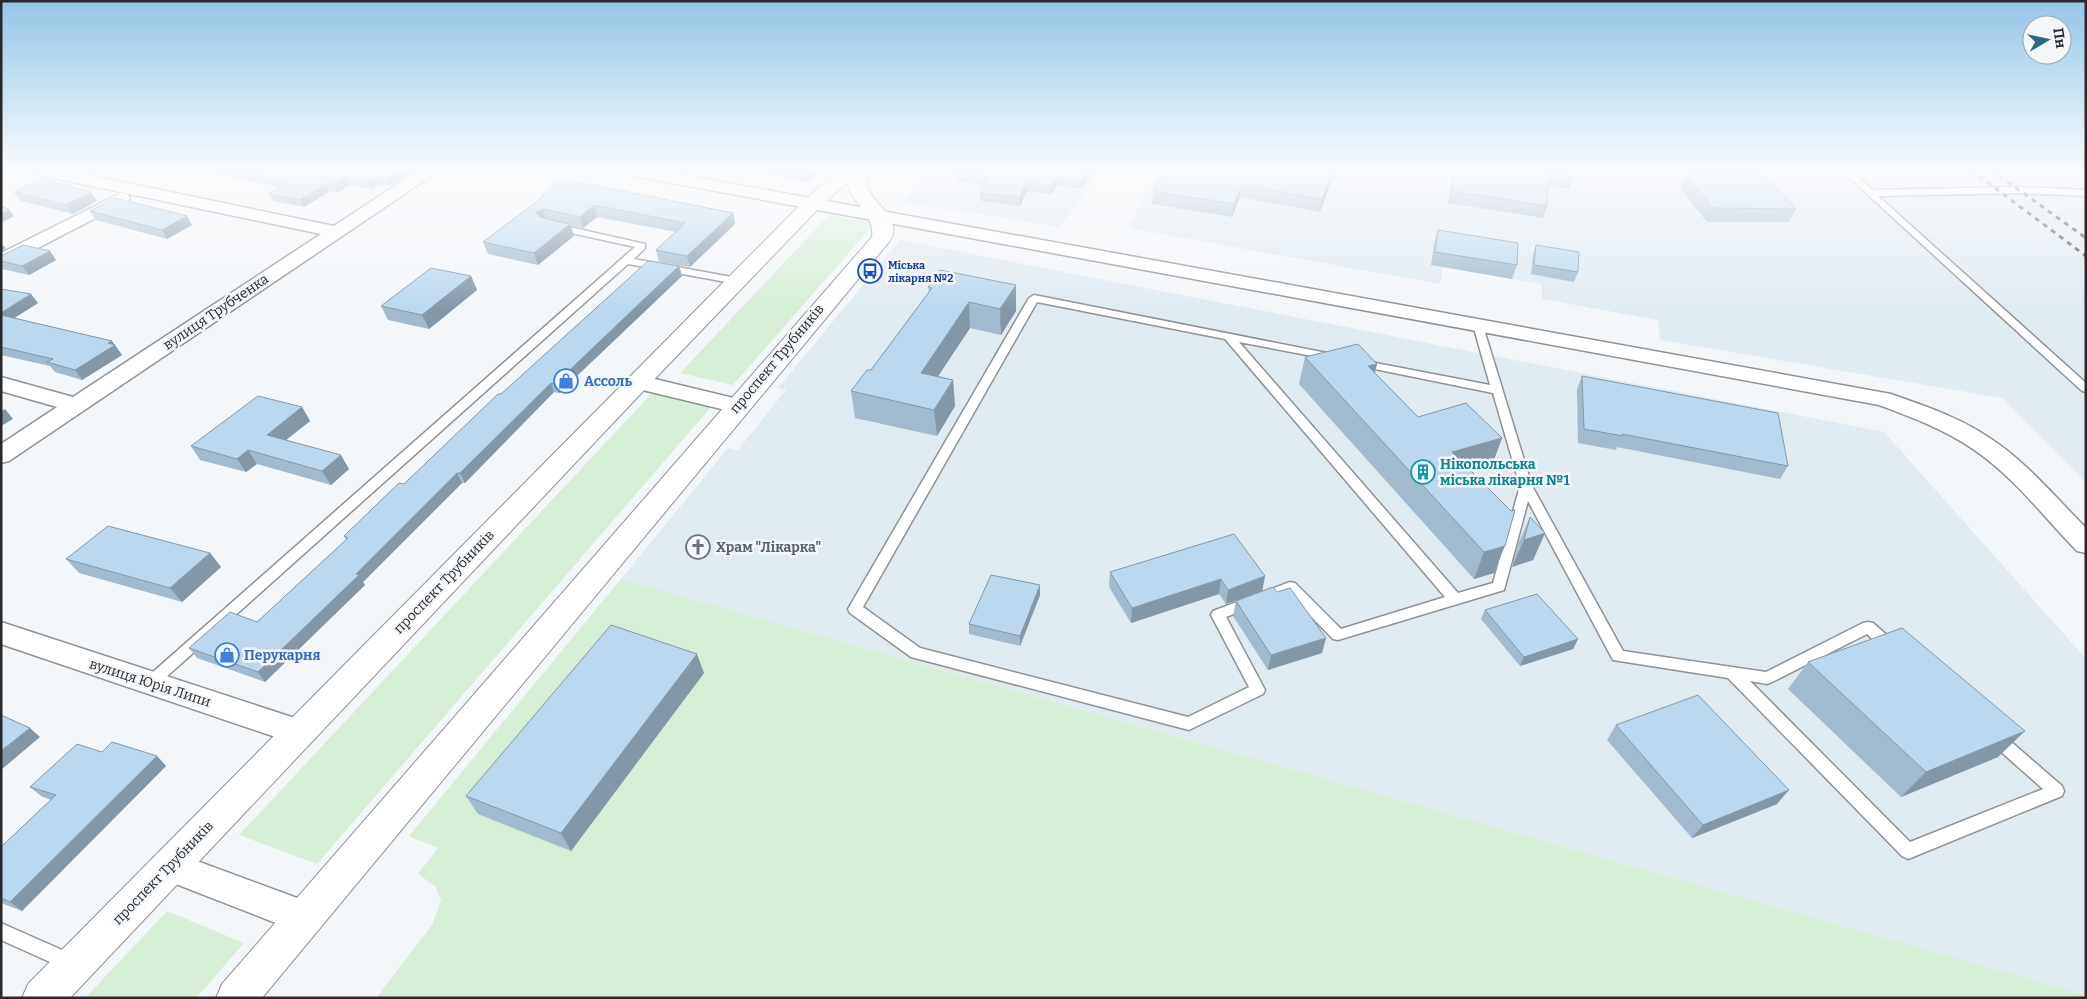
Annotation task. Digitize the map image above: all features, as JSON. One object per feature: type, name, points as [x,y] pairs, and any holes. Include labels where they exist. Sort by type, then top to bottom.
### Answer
[{"type":"main road","name":"проспект Трубників","points":[[42,998],[800,217]]},
{"type":"main road","name":"проспект Трубників","points":[[236,998],[882,238],[885,227],[881,217]]},
{"type":"street","points":[[1,261],[84,217]]},
{"type":"street","points":[[263,217],[338,232]]},
{"type":"street","name":"вулиця Трубченка","points":[[1,455],[361,217]]},
{"type":"street","points":[[889,217],[1883,399],[1935,417],[1981,443],[2008,466],[2086,544]]},
{"type":"street","points":[[638,382],[738,406]]},
{"type":"street","points":[[1,384],[77,405]]},
{"type":"street","name":"вулиця Юрія Липи","points":[[1,633],[299,732]]},
{"type":"street","points":[[170,866],[304,917]]},
{"type":"lane","points":[[1896,217],[2086,388]]},
{"type":"lane","points":[[150,683],[642,246],[546,225]]},
{"type":"lane","points":[[625,260],[737,281]]},
{"type":"lane","points":[[1497,390],[1034,298],[855,609],[916,653],[1189,724],[1258,690],[1218,615],[1290,587],[1338,635],[1499,586],[1526,486]]},
{"type":"lane","points":[[1478,325],[1526,486],[1618,656],[1767,678],[1868,626],[1905,659]]},
{"type":"lane","points":[[1228,336],[1455,599]]},
{"type":"lane","points":[[1732,673],[1908,851],[2056,791],[1988,732]]},
{"type":"lane","points":[[1,931],[74,964]]},
{"type":"shaded area","points":[[994,217],[1068,217],[1060,227]]},
{"type":"shaded area","points":[[1134,217],[2086,217],[2086,482],[2002,398],[1660,340],[1658,320],[1542,299],[1542,284],[1443,267],[1440,284],[1129,228]]},
{"type":"shaded area","points":[[900,240],[1884,432],[2086,659],[2086,995],[621,579],[728,448],[738,450],[786,390],[778,388]]},
{"type":"green space","points":[[827,217],[875,223],[733,385],[680,373]]},
{"type":"green space","points":[[652,393],[711,407],[317,864],[239,835]]},
{"type":"green space","points":[[621,579],[2086,995],[2086,998],[376,998],[432,925],[441,900],[436,887],[418,874],[438,848],[409,836]]},
{"type":"green space","points":[[167,911],[244,943],[196,998],[85,998]]},
{"type":"building","points":[[111,217],[186,217],[162,230]]},
{"type":"building","points":[[517,217],[539,217],[570,224],[534,253],[483,242]]},
{"type":"building","points":[[653,217],[729,217],[687,256],[656,250],[685,223]]},
{"type":"building","points":[[1438,230],[1518,243],[1517,265],[1435,252]]},
{"type":"building","points":[[23,245],[50,251],[22,266],[1,261],[1,256]]},
{"type":"building","points":[[1536,245],[1579,252],[1578,272],[1534,265]]},
{"type":"building","points":[[648,261],[679,266],[555,384],[551,383],[460,473],[457,473],[356,574],[359,575],[258,672],[189,648],[230,612],[257,622],[348,538],[344,536],[399,483],[404,484],[498,394],[501,394]]},
{"type":"building","points":[[431,268],[471,276],[422,315],[381,306]]},
{"type":"building","points":[[940,270],[1016,285],[1000,309],[969,302],[921,373],[953,380],[934,410],[851,391],[867,370],[871,370],[932,288],[928,287]]},
{"type":"building","points":[[1,289],[31,294],[1,313]]},
{"type":"building","points":[[1,315],[112,341],[108,343],[115,345],[75,370],[47,362],[53,359],[1,347]]},
{"type":"building","points":[[1358,344],[1377,364],[1368,366],[1418,417],[1466,403],[1502,438],[1452,452],[1511,511],[1515,510],[1505,546],[1484,552],[1305,357]]},
{"type":"building","points":[[1582,376],[1778,413],[1788,466],[1622,434],[1623,436],[1584,429]]},
{"type":"building","points":[[258,396],[302,407],[267,435],[341,455],[322,471],[248,450],[237,459],[191,446]]},
{"type":"building","points":[[1530,517],[1545,533],[1524,540]]},
{"type":"building","points":[[108,526],[210,553],[170,588],[66,559]]},
{"type":"building","points":[[1234,534],[1265,576],[1228,590],[1221,579],[1132,608],[1110,572]]},
{"type":"building","points":[[991,575],[1040,585],[1020,636],[969,624]]},
{"type":"building","points":[[1273,587],[1277,592],[1290,588],[1326,638],[1271,655],[1236,601]]},
{"type":"building","points":[[1537,594],[1578,639],[1524,657],[1485,610]]},
{"type":"building","points":[[611,625],[697,654],[561,833],[466,796]]},
{"type":"building","points":[[1902,628],[2025,731],[1926,772],[1808,662]]},
{"type":"building","points":[[1698,695],[1789,790],[1703,825],[1616,725]]},
{"type":"building","points":[[1,715],[30,728],[1,751]]},
{"type":"building","points":[[112,742],[157,756],[10,902],[1,898],[1,847],[56,795],[30,787],[77,744],[102,752]]},
{"type":"railway","points":[[2033,217],[2086,256]]},
{"type":"railway","points":[[2056,217],[2086,238]]},
{"type":"place","name":"Міська лікарня №2","points":[[870,271]]},
{"type":"place","name":"Ассоль","points":[[566,381]]},
{"type":"place","name":"Нікопольська міська лікарня №1","points":[[1423,472]]},
{"type":"place","name":"Храм \"Лікарка\"","points":[[698,547]]},
{"type":"place","name":"Перукарня","points":[[227,655]]}]
